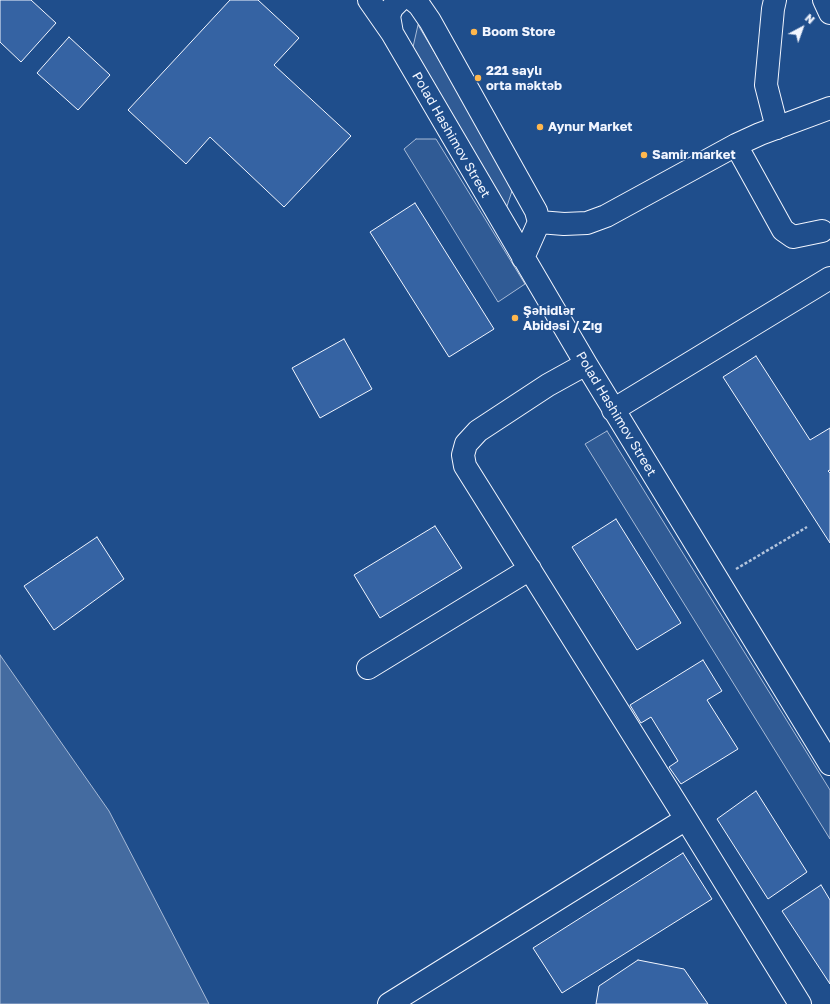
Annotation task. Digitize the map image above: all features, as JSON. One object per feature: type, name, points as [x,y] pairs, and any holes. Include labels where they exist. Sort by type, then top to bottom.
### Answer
[{"type":"street","name":"Polad Hashimov Street","points":[[369,0],[392,33],[613,410],[830,764]]},
{"type":"street","points":[[392,33],[389,16],[392,8],[400,0]]},
{"type":"street","points":[[413,0],[419,5],[430,21],[536,211],[539,222],[523,258]]},
{"type":"street","points":[[775,0],[766,85],[777,128]]},
{"type":"street","points":[[824,0],[830,13]]},
{"type":"street","points":[[539,222],[564,224],[587,223],[606,216],[736,145],[830,108]]},
{"type":"street","points":[[736,145],[782,230],[793,237],[822,231]]},
{"type":"street","points":[[613,410],[830,278]]},
{"type":"street","points":[[586,364],[548,385],[478,431],[466,444],[464,455],[465,466],[800,1004]]},
{"type":"street","points":[[368,668],[530,569]]},
{"type":"street","points":[[389,1004],[686,819]]},
{"type":"path","points":[[717,581],[807,527]]},
{"type":"shaded area","points":[[418,25],[514,185],[506,209],[413,47]]},
{"type":"shaded area","points":[[416,139],[436,139],[525,284],[498,302],[404,149]]},
{"type":"shaded area","points":[[607,431],[830,790],[830,839],[585,444]]},
{"type":"shaded area","points":[[0,655],[109,811],[209,1004],[0,1004]]},
{"type":"building","points":[[0,0],[31,0],[56,23],[21,62],[0,42]]},
{"type":"building","points":[[230,0],[258,0],[299,38],[274,65],[351,136],[284,207],[210,137],[186,164],[128,110]]},
{"type":"building","points":[[69,37],[110,75],[78,110],[37,73]]},
{"type":"building","points":[[415,203],[494,329],[449,357],[370,232]]},
{"type":"building","points":[[344,339],[372,389],[320,418],[292,368]]},
{"type":"building","points":[[756,356],[810,440],[830,428],[830,470],[828,471],[830,473],[830,543],[723,377]]},
{"type":"building","points":[[616,519],[681,623],[637,650],[572,547]]},
{"type":"building","points":[[435,526],[462,568],[380,618],[354,575]]},
{"type":"building","points":[[97,537],[124,579],[54,630],[24,586]]},
{"type":"building","points":[[703,660],[722,691],[707,700],[738,749],[681,784],[669,767],[678,761],[651,717],[641,723],[630,705]]},
{"type":"building","points":[[756,791],[807,872],[768,899],[717,819]]},
{"type":"building","points":[[683,853],[712,899],[562,993],[533,948]]},
{"type":"building","points":[[821,885],[830,900],[830,984],[782,911]]},
{"type":"building","points":[[638,960],[684,969],[708,1004],[596,1004],[599,986]]},
{"type":"place","name":"Boom Store","points":[[474,32]]},
{"type":"place","name":"221 saylı orta məktəb","points":[[478,78]]},
{"type":"place","name":"Aynur Market","points":[[540,127]]},
{"type":"place","name":"Samir market","points":[[644,155]]},
{"type":"place","name":"Şəhidlər Abidəsi / Zığ","points":[[515,318]]}]
